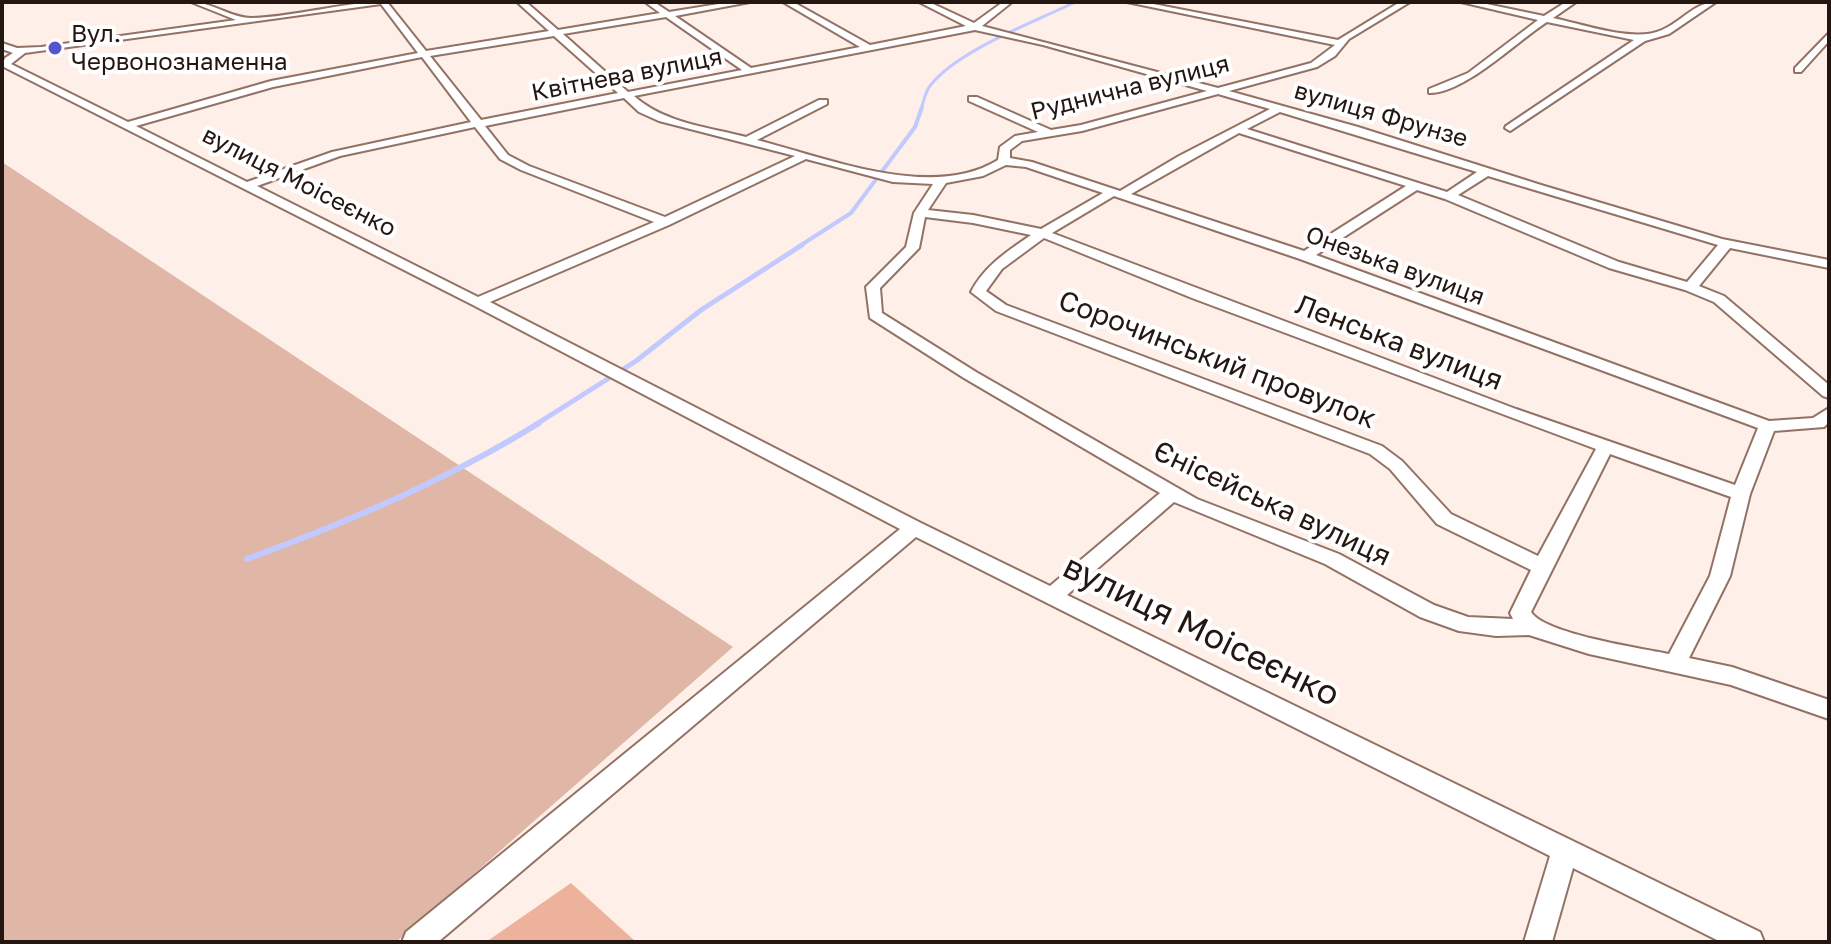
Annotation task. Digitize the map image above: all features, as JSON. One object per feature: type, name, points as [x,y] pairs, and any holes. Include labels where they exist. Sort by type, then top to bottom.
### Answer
[{"type":"street","points":[[195,2],[248,21]]},
{"type":"street","points":[[2,46],[13,55],[307,13],[341,4],[381,2],[504,157],[665,222]]},
{"type":"street","name":"Руднична вулиця","points":[[521,2],[643,110],[663,119],[872,174],[942,180],[982,172],[1004,161],[1004,149],[1019,138],[1082,128],[1314,65],[1332,54],[1338,43],[1406,2]]},
{"type":"street","points":[[649,2],[750,71]]},
{"type":"street","points":[[129,125],[260,86],[425,54],[746,2]]},
{"type":"street","points":[[787,2],[871,49]]},
{"type":"street","name":"вулиця Фрунзе","points":[[923,2],[975,27],[1279,108],[1727,243],[1829,264]]},
{"type":"street","name":"Квітнева вулиця","points":[[249,185],[358,147],[975,27],[1008,2]]},
{"type":"street","points":[[1131,2],[1338,43]]},
{"type":"street","points":[[1163,6],[1175,2]]},
{"type":"street","points":[[1465,2],[1642,39]]},
{"type":"street","points":[[1433,91],[1471,75],[1543,19],[1572,2]]},
{"type":"street","points":[[1510,128],[1642,39],[1666,32],[1712,2]]},
{"type":"street","points":[[1798,70],[1829,36]]},
{"type":"street","name":"вулиця Моісеєнко","points":[[13,55],[6,65],[249,185],[914,528],[1750,942]]},
{"type":"street","points":[[973,99],[1049,133]]},
{"type":"street","points":[[744,142],[770,126],[823,102]]},
{"type":"street","points":[[1042,233],[1279,108]]},
{"type":"street","points":[[1237,129],[1449,196],[1614,265],[1690,287],[1719,299],[1829,393]]},
{"type":"street","points":[[478,302],[665,222],[802,157]]},
{"type":"street","name":"Онезька вулиця","points":[[1004,161],[1028,164],[1306,256],[1767,426]]},
{"type":"street","points":[[1449,196],[1487,171]]},
{"type":"street","points":[[920,213],[942,180]]},
{"type":"street","points":[[1306,256],[1416,185]]},
{"type":"street","name":"Ленська вулиця","points":[[920,213],[973,219],[1042,233],[1211,301],[1741,494]]},
{"type":"street","name":"Єнісейська вулиця","points":[[920,213],[912,248],[873,287],[875,315],[1190,503],[1332,559],[1427,611],[1467,625],[1529,627],[1603,649],[1676,662],[1784,692],[1829,710]]},
{"type":"street","name":"Сорочинський провулок","points":[[1042,233],[990,273],[982,281],[978,292],[1001,308],[1376,450],[1396,465],[1444,519],[1541,566]]},
{"type":"street","points":[[1690,287],[1727,243]]},
{"type":"street","points":[[1676,662],[1720,576],[1741,494],[1767,426],[1818,423],[1829,413]]},
{"type":"street","points":[[1529,627],[1520,613],[1541,566],[1606,446]]},
{"type":"street","points":[[1052,596],[1172,493]]},
{"type":"street","points":[[416,942],[914,528]]},
{"type":"street","points":[[1538,942],[1565,848]]},
{"type":"shaded area","points":[[2,162],[733,647],[396,942],[2,942]]},
{"type":"shaded area","points":[[571,883],[636,942],[486,942]]},
{"type":"waterway","points":[[921,109],[930,86],[958,61],[997,38],[1075,2]]},
{"type":"waterway","points":[[798,247],[851,213],[915,127],[922,107]]},
{"type":"waterway","points":[[535,425],[636,361],[701,310],[802,245]]},
{"type":"waterway","points":[[247,559],[396,498],[469,463],[539,423]]},
{"type":"place","name":"Вул. Червонознаменна","points":[[55,48]]}]
